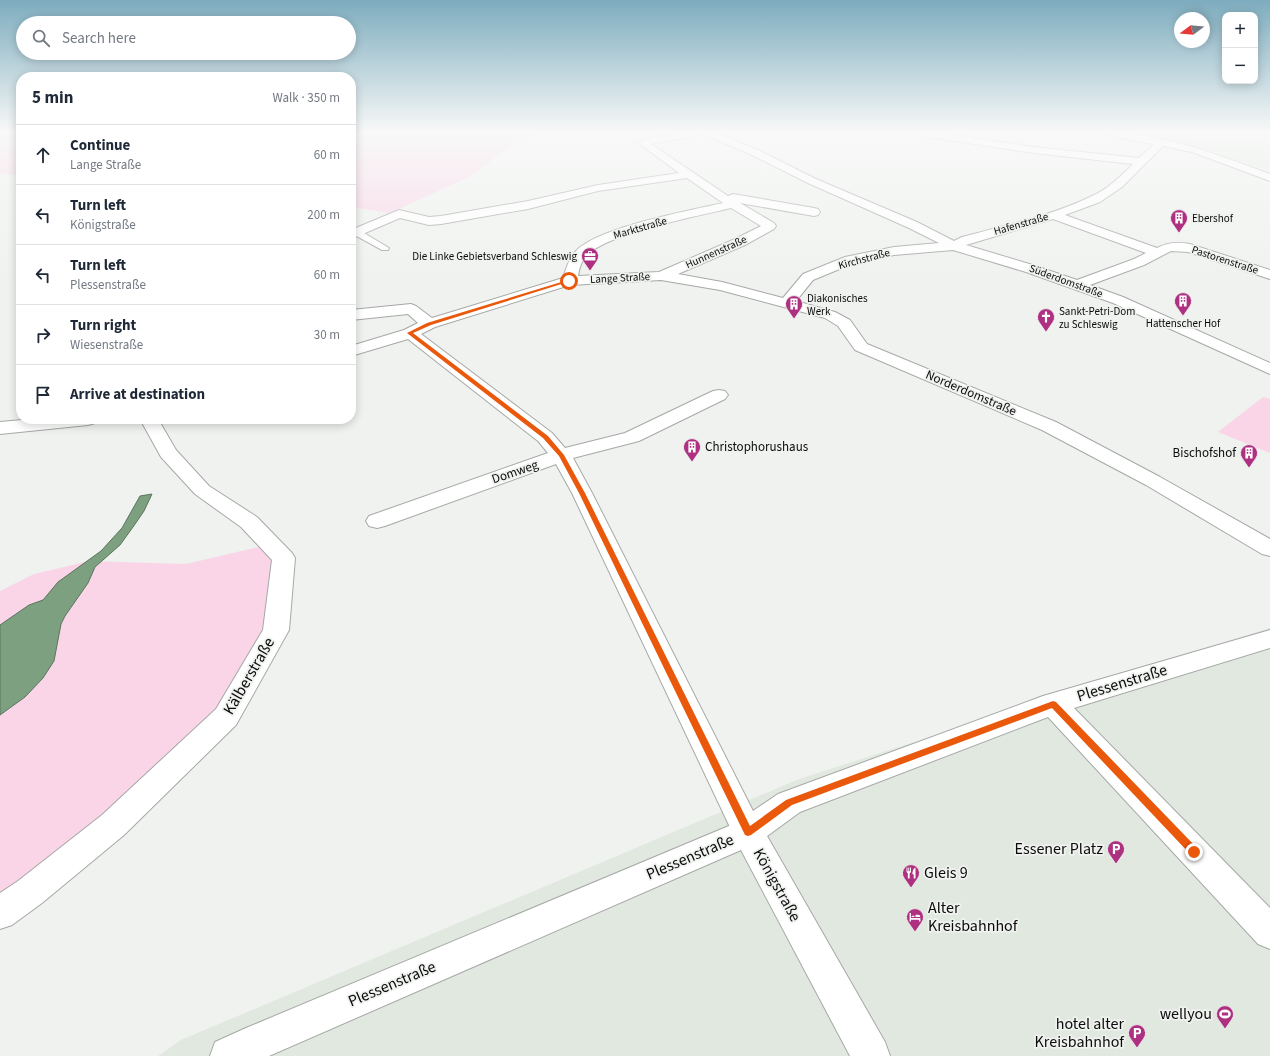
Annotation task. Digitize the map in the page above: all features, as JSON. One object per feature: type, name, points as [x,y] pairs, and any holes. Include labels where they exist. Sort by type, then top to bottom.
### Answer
[{"type":"street","points":[[356,233],[399,214],[429,221],[441,220],[522,206],[598,188],[638,182]]},
{"type":"street","points":[[699,182],[732,204]]},
{"type":"street","name":"Süderdomstraße","points":[[818,182],[913,225],[954,246],[1032,269],[1118,300],[1270,369]]},
{"type":"street","name":"Hafenstraße","points":[[954,246],[966,240],[1054,214],[1096,199],[1122,182]]},
{"type":"street","points":[[720,196],[814,212]]},
{"type":"street","name":"Hunnenstraße","points":[[661,276],[740,242],[770,226],[732,204]]},
{"type":"street","name":"Marktstraße","points":[[569,281],[581,253],[601,240],[636,229],[732,204]]},
{"type":"street","points":[[1054,214],[1156,252]]},
{"type":"street","name":"Kirchstraße","points":[[788,303],[808,277],[850,260],[894,250],[954,246]]},
{"type":"street","name":"Pastorenstraße","points":[[1078,285],[1139,262],[1168,247],[1177,246],[1190,248],[1270,276]]},
{"type":"street","name":"Lange Straße","points":[[356,349],[410,333],[429,324],[569,281],[661,276]]},
{"type":"street","name":"Norderdomstraße","points":[[661,276],[722,286],[830,315],[844,323],[861,347],[1049,426],[1153,481],[1270,549]]},
{"type":"street","points":[[356,314],[411,309],[429,324]]},
{"type":"street","name":"Königstraße","points":[[410,333],[546,437],[562,455],[748,832],[871,1056]]},
{"type":"street","name":"Domweg","points":[[377,520],[562,455],[632,436],[719,395]]},
{"type":"street","points":[[0,428],[30,424]]},
{"type":"street","name":"Kälberstraße","points":[[0,913],[30,892],[113,825],[226,717],[276,630],[284,558],[249,522],[202,490],[168,453],[152,424]]},
{"type":"street","name":"Plessenstraße","points":[[249,1051],[748,832],[789,802],[1053,704],[1270,639]]},
{"type":"street","points":[[1053,704],[1270,932]]},
{"type":"lane","points":[[356,235],[385,248]]},
{"type":"shaded area","points":[[356,182],[457,182],[390,213],[356,208]]},
{"type":"shaded area","points":[[1263,397],[1270,399],[1270,453],[1218,432]]},
{"type":"shaded area","points":[[152,494],[144,511],[120,545],[95,567],[88,583],[65,616],[61,624],[54,661],[43,678],[25,697],[0,715],[0,625],[29,605],[43,600],[58,582],[101,551],[122,528],[140,496]]},
{"type":"shaded area","points":[[267,545],[279,564],[269,631],[225,710],[102,826],[0,899],[0,591],[34,574],[89,561],[186,564]]},
{"type":"shaded area","points":[[1270,628],[1270,1056],[158,1056],[181,1040],[799,779]]},
{"type":"place","name":"Ebershof","points":[[1179,233]]},
{"type":"place","name":"Die Linke Gebietsverband Schleswig","points":[[590,271]]},
{"type":"place","name":"Hattenscher Hof","points":[[1183,316]]},
{"type":"place","name":"Diakonisches Werk","points":[[794,319]]},
{"type":"place","name":"Sankt-Petri-Dom zu Schleswig","points":[[1046,332]]},
{"type":"place","name":"Christophorushaus","points":[[692,462]]},
{"type":"place","name":"Bischofshof","points":[[1249,468]]},
{"type":"place","name":"Essener Platz","points":[[1116,864]]},
{"type":"place","name":"Gleis 9","points":[[911,888]]},
{"type":"place","name":"Alter Kreisbahnhof","points":[[915,932]]},
{"type":"place","name":"wellyou","points":[[1225,1029]]},
{"type":"place","name":"hotel alter Kreisbahnhof","points":[[1137,1048]]},
{"type":"route","points":[[569,281],[429,324],[410,333],[546,437],[562,455],[748,832],[789,802],[1053,704],[1194,852]]}]
